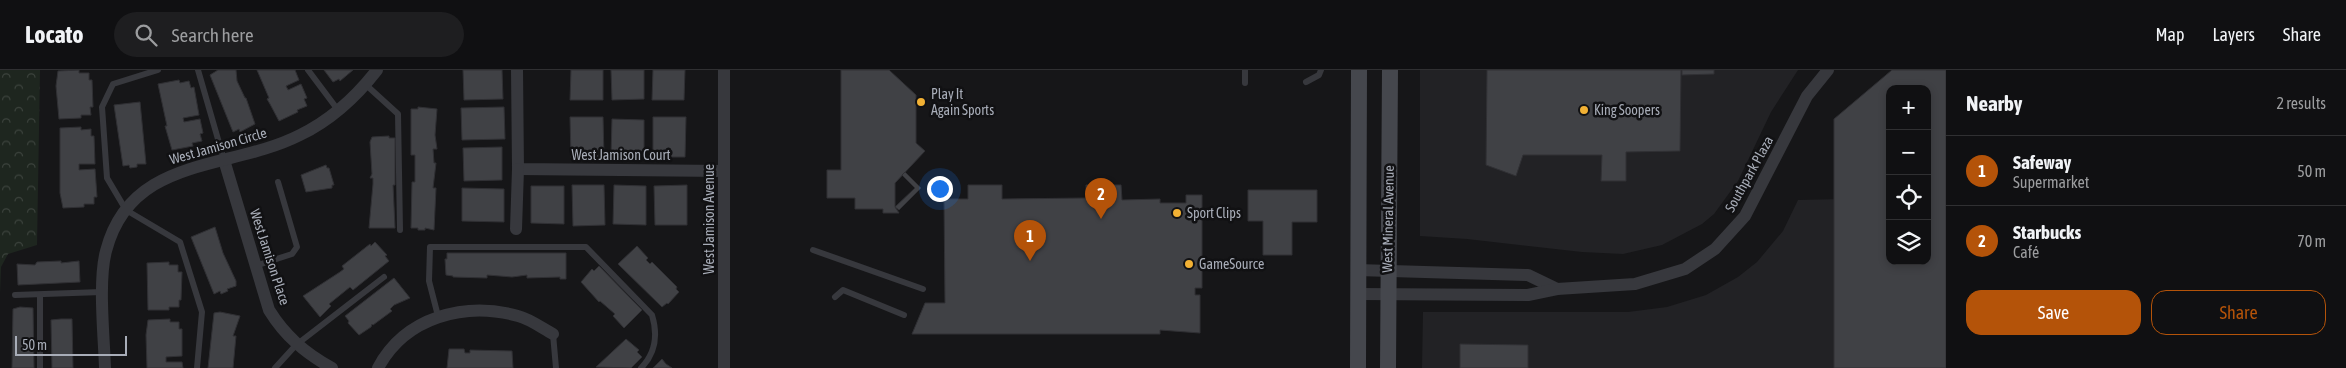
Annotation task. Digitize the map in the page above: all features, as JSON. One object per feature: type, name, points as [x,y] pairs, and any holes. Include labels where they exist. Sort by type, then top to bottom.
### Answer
[{"type":"main road","points":[[1358,368],[1359,70]]},
{"type":"main road","name":"West Mineral Avenue","points":[[1388,368],[1387,270],[1390,70]]},
{"type":"street","name":"West Jamison Circle","points":[[105,368],[103,292],[105,253],[112,233],[134,199],[158,181],[177,172],[279,144],[299,136],[338,110],[377,70]]},
{"type":"street","points":[[516,229],[518,169],[517,70]]},
{"type":"street","name":"West Jamison Avenue","points":[[724,70],[724,368]]},
{"type":"street","name":"Southpark Plaza","points":[[1358,294],[1528,296],[1557,288],[1616,286],[1657,280],[1685,270],[1715,249],[1745,216],[1807,96],[1828,70]]},
{"type":"street","name":"West Jamison Place","points":[[224,160],[269,310],[277,323],[296,344],[332,368]]},
{"type":"street","name":"West Jamison Court","points":[[518,169],[724,171]]},
{"type":"street","name":"Southpark Plaza","points":[[1357,270],[1528,275],[1557,288]]},
{"type":"street","points":[[378,368],[395,344],[410,330],[438,316],[470,311],[506,313],[521,316],[553,334]]},
{"type":"lane","points":[[158,70],[113,84],[102,107],[106,178],[126,210],[180,242],[202,312],[198,368]]},
{"type":"lane","points":[[198,70],[224,160]]},
{"type":"lane","points":[[308,70],[338,110]]},
{"type":"lane","points":[[1245,70],[1245,83]]},
{"type":"lane","points":[[1306,82],[1319,75],[1322,70]]},
{"type":"lane","points":[[365,84],[398,114],[400,230]]},
{"type":"lane","points":[[255,266],[292,254],[298,247],[278,182]]},
{"type":"lane","points":[[438,316],[429,281],[430,247],[586,247],[652,315],[656,329],[654,348],[641,368]]},
{"type":"lane","points":[[813,250],[923,289]]},
{"type":"lane","points":[[275,368],[296,344],[384,277]]},
{"type":"lane","points":[[835,297],[843,290],[904,315]]},
{"type":"lane","points":[[15,296],[103,292]]},
{"type":"lane","points":[[40,294],[40,368]]},
{"type":"lane","points":[[553,334],[556,368]]},
{"type":"shaded area","points":[[1420,70],[1798,70],[1771,112],[1738,181],[1714,214],[1702,224],[1662,245],[1623,254],[1582,252],[1467,239],[1420,236]]},
{"type":"shaded area","points":[[1886,198],[1886,265],[1892,265],[1946,368],[1422,368],[1423,312],[1628,312],[1667,307],[1706,295],[1738,277],[1757,262],[1783,231],[1798,200]]},
{"type":"green space","points":[[0,70],[40,70],[37,245],[8,254],[1,267],[0,293]]},
{"type":"building","points":[[79,70],[79,73],[89,73],[89,80],[92,80],[93,107],[90,107],[91,115],[81,115],[81,118],[59,119],[56,86],[58,71]]},
{"type":"building","points":[[218,70],[236,70],[237,81],[246,98],[255,124],[240,132],[239,129],[233,132],[210,75]]},
{"type":"building","points":[[257,70],[295,70],[299,80],[286,86],[288,90],[301,84],[307,98],[304,99],[307,106],[279,121],[267,99],[269,98]]},
{"type":"building","points":[[324,70],[353,70],[340,81],[339,79],[333,82]]},
{"type":"building","points":[[463,70],[502,70],[503,99],[464,100]]},
{"type":"building","points":[[571,70],[603,70],[603,100],[570,100]]},
{"type":"building","points":[[611,70],[644,70],[644,99],[612,100]]},
{"type":"building","points":[[653,70],[685,70],[684,100],[652,100]]},
{"type":"building","points":[[841,70],[889,70],[916,95],[916,143],[925,151],[895,183],[895,207],[899,213],[883,213],[883,209],[855,209],[855,198],[827,198],[827,170],[841,170]]},
{"type":"building","name":"King Soopers","points":[[1487,70],[1681,70],[1680,151],[1626,152],[1626,181],[1601,181],[1602,155],[1523,155],[1516,176],[1486,165]]},
{"type":"building","points":[[1682,70],[1714,70],[1714,74],[1682,75]]},
{"type":"building","points":[[1892,70],[1946,70],[1946,368],[1834,368],[1834,119]]},
{"type":"building","points":[[179,80],[180,83],[189,81],[191,88],[194,87],[199,115],[183,118],[184,122],[200,119],[203,133],[200,134],[202,141],[192,143],[193,146],[172,150],[165,126],[167,126],[158,84]]},
{"type":"building","points":[[140,102],[146,164],[137,164],[137,167],[130,168],[129,165],[123,166],[114,105]]},
{"type":"building","points":[[418,107],[437,109],[435,135],[437,149],[433,149],[434,163],[436,163],[433,188],[436,188],[434,230],[411,228],[412,182],[415,182],[415,155],[411,155],[411,109],[418,109]]},
{"type":"building","points":[[504,107],[505,139],[462,140],[461,108]]},
{"type":"building","points":[[570,117],[603,117],[604,158],[571,158]]},
{"type":"building","points":[[653,117],[686,117],[685,157],[653,157]]},
{"type":"building","points":[[612,119],[644,120],[644,158],[611,157]]},
{"type":"building","points":[[81,127],[81,130],[91,129],[91,136],[94,136],[95,164],[79,164],[79,170],[95,169],[97,197],[94,197],[94,204],[84,204],[84,207],[63,208],[60,193],[60,128]]},
{"type":"building","points":[[389,136],[389,138],[395,138],[395,185],[393,185],[395,228],[369,228],[373,184],[373,178],[370,178],[372,174],[370,142],[372,137]]},
{"type":"building","points":[[502,147],[502,180],[464,181],[463,148]]},
{"type":"building","points":[[326,165],[329,168],[334,185],[332,185],[332,188],[306,192],[301,175]]},
{"type":"building","points":[[905,172],[921,188],[899,210],[895,207],[915,188],[902,175]]},
{"type":"building","points":[[572,185],[604,185],[605,225],[573,226]]},
{"type":"building","points":[[614,185],[646,186],[646,225],[613,224]]},
{"type":"building","points":[[687,185],[687,225],[655,225],[654,186]]},
{"type":"building","points":[[968,185],[1002,185],[1002,199],[1086,198],[1086,185],[1121,185],[1122,200],[1160,199],[1160,203],[1186,203],[1186,195],[1202,195],[1202,288],[1195,288],[1195,295],[1200,295],[1200,333],[1160,330],[1160,334],[912,334],[925,303],[945,303],[944,199],[968,199]]},
{"type":"building","points":[[531,186],[564,186],[564,224],[531,223]]},
{"type":"building","points":[[462,188],[504,189],[504,222],[462,221]]},
{"type":"building","points":[[1248,190],[1317,190],[1317,222],[1292,222],[1292,255],[1263,255],[1263,221],[1248,221]]},
{"type":"building","points":[[215,227],[223,253],[236,281],[236,286],[227,289],[228,291],[221,294],[220,291],[214,294],[191,237]]},
{"type":"building","points":[[375,242],[387,255],[385,256],[389,261],[353,290],[350,287],[329,304],[331,306],[320,317],[303,296],[344,269],[342,266]]},
{"type":"building","points":[[637,246],[648,258],[646,260],[650,264],[652,262],[677,287],[676,289],[679,292],[668,304],[662,307],[618,264]]},
{"type":"building","points":[[447,253],[566,253],[566,279],[560,279],[560,277],[527,278],[527,275],[512,277],[487,275],[487,278],[453,277],[446,275],[445,259],[447,259]]},
{"type":"building","points":[[61,261],[61,263],[79,261],[80,282],[18,285],[17,264],[35,265],[37,262]]},
{"type":"building","points":[[169,262],[169,265],[178,265],[178,272],[182,272],[179,307],[169,307],[169,310],[148,310],[147,263]]},
{"type":"building","points":[[599,266],[642,310],[624,328],[613,316],[615,314],[599,302],[581,282],[592,269],[594,271]]},
{"type":"building","points":[[394,278],[410,298],[394,305],[390,309],[392,311],[359,335],[348,323],[349,321],[345,316]]},
{"type":"building","points":[[20,307],[33,308],[34,368],[12,368],[13,309]]},
{"type":"building","points":[[220,312],[240,316],[233,336],[236,336],[233,368],[208,368],[214,313]]},
{"type":"building","points":[[72,319],[73,368],[52,368],[51,320]]},
{"type":"building","points":[[170,319],[170,322],[179,322],[179,329],[182,329],[182,356],[166,357],[166,362],[182,362],[183,368],[147,368],[146,335],[148,320]]},
{"type":"building","points":[[626,339],[639,350],[637,352],[642,357],[631,368],[596,367]]},
{"type":"building","points":[[1460,344],[1528,345],[1528,368],[1460,368]]},
{"type":"building","points":[[449,349],[464,349],[465,353],[470,353],[470,350],[512,351],[513,368],[447,368]]},
{"type":"building","points":[[662,359],[666,364],[672,368],[653,368]]},
{"type":"place","name":"Play It Again Sports","points":[[921,102]]},
{"type":"place","name":"King Soopers","points":[[1584,110]]},
{"type":"place","name":"Sport Clips","points":[[1177,213]]},
{"type":"place","name":"Starbucks","points":[[1101,219]]},
{"type":"place","name":"Safeway","points":[[1030,261]]},
{"type":"place","name":"GameSource","points":[[1189,264]]}]
